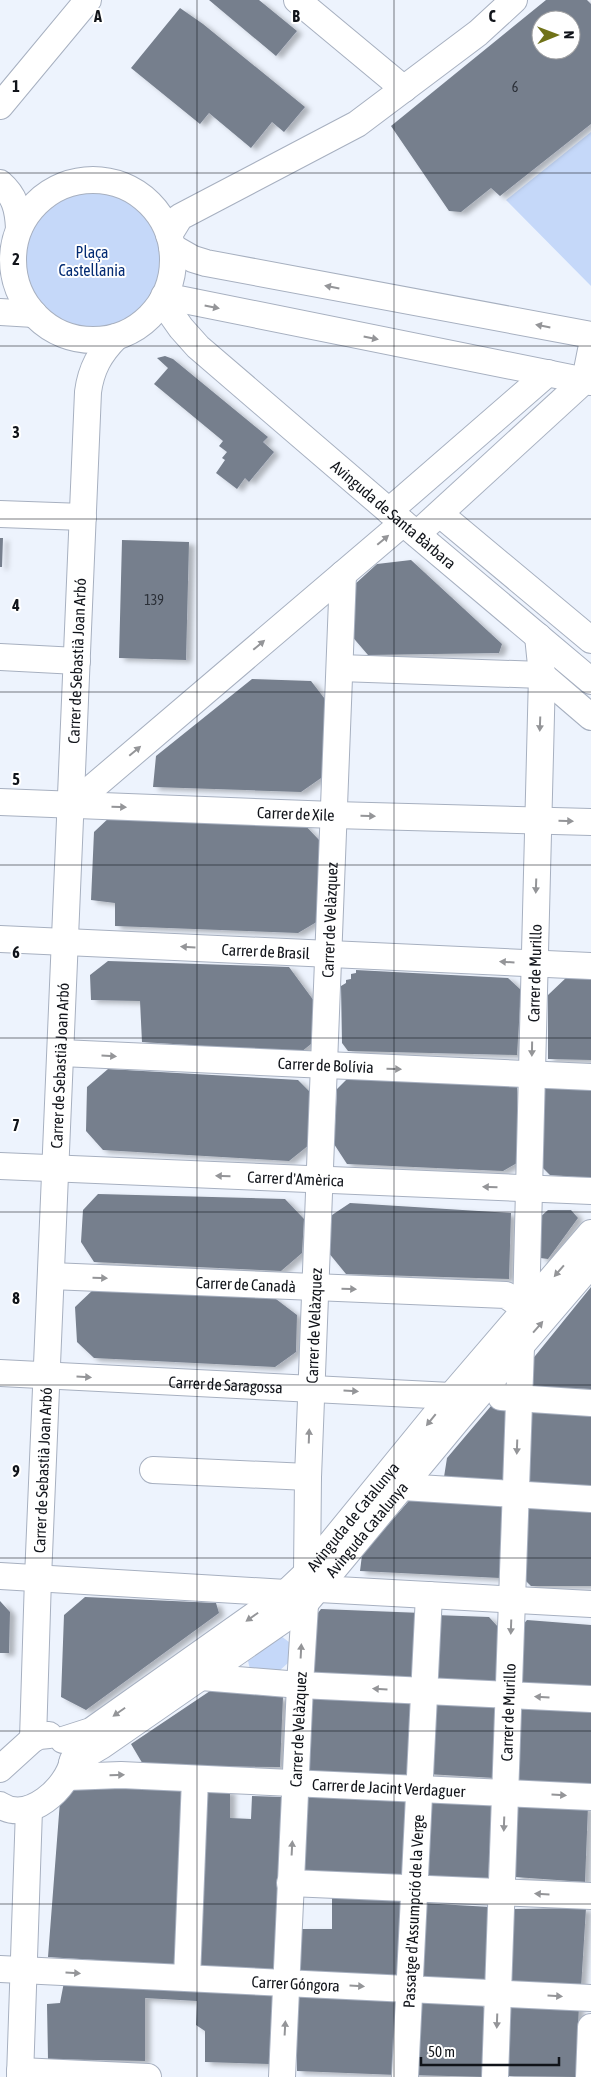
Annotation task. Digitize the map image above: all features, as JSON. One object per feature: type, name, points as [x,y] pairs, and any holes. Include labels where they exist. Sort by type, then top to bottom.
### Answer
[{"type":"street","points":[[0,106],[88,0]]},
{"type":"street","points":[[297,0],[404,90]]},
{"type":"street","points":[[170,241],[180,217],[356,124],[478,33],[514,0]]},
{"type":"street","points":[[104,180],[126,187],[140,195],[153,206],[162,220],[170,241],[172,274],[163,298],[153,313],[142,323],[116,337],[90,340],[64,335],[48,326],[34,314],[21,295],[7,283],[19,228],[32,207],[45,196],[73,182],[104,180]]},
{"type":"street","points":[[2,184],[28,197],[45,196]]},
{"type":"street","points":[[2,184],[13,197],[18,209],[19,228]]},
{"type":"street","points":[[153,206],[172,212],[192,210]]},
{"type":"street","points":[[192,210],[187,234],[190,245],[206,263]]},
{"type":"street","points":[[170,241],[192,259],[206,263],[591,335]]},
{"type":"street","points":[[163,298],[588,381]]},
{"type":"street","name":"Avinguda de Santa Bàrbara","points":[[163,298],[181,328],[198,347],[591,681]]},
{"type":"street","points":[[0,312],[34,314]]},
{"type":"street","name":"Avinguda de Santa Bàrbara","points":[[142,323],[177,334],[198,347]]},
{"type":"street","name":"Carrer de Sebastià Joan Arbó","points":[[64,335],[81,362],[88,392]]},
{"type":"street","name":"Carrer de Sebastià Joan Arbó","points":[[33,1739],[46,1375],[72,805],[88,392],[90,376],[99,356],[116,337]]},
{"type":"street","points":[[403,523],[440,514],[588,381],[591,350]]},
{"type":"street","points":[[72,805],[403,523],[548,374]]},
{"type":"street","points":[[0,514],[83,517]]},
{"type":"street","points":[[440,514],[591,640]]},
{"type":"street","name":"Carrer de Velàzquez","points":[[282,2077],[304,1590],[343,574]]},
{"type":"street","points":[[538,636],[557,612]]},
{"type":"street","name":"Carrer de Murillo","points":[[526,1309],[542,675],[538,636]]},
{"type":"street","points":[[0,658],[77,661]]},
{"type":"street","points":[[340,668],[542,675],[591,717]]},
{"type":"street","name":"Carrer de Xile","points":[[0,802],[334,815],[591,822]]},
{"type":"street","name":"Carrer de Brasil","points":[[0,939],[591,966]]},
{"type":"street","name":"Carrer de Bolívia","points":[[61,1053],[591,1077]]},
{"type":"street","name":"Carrer d'Amèrica","points":[[0,1166],[591,1191]]},
{"type":"street","name":"Avinguda de Catalunya","points":[[68,1760],[91,1731],[304,1590],[455,1407],[526,1309],[591,1233]]},
{"type":"street","name":"Avinguda Catalunya","points":[[68,1760],[101,1746],[200,1677],[304,1590],[402,1487],[455,1407],[521,1347],[591,1264]]},
{"type":"street","name":"Carrer de Canadà","points":[[51,1276],[506,1295],[526,1309]]},
{"type":"street","name":"Carrer de Murillo","points":[[496,2077],[521,1347]]},
{"type":"street","name":"Carrer de Saragossa","points":[[0,1373],[311,1389],[455,1407]]},
{"type":"street","points":[[455,1407],[501,1396],[591,1403]]},
{"type":"street","points":[[152,1470],[308,1477]]},
{"type":"street","points":[[402,1487],[591,1499]]},
{"type":"street","points":[[0,1576],[591,1604]]},
{"type":"street","name":"Passatge d'Assumpció de la Verge","points":[[405,2077],[429,1595]]},
{"type":"street","points":[[200,1677],[300,1685],[591,1699]]},
{"type":"street","name":"Carrer de Jacint Verdaguer","points":[[33,1739],[39,1736],[54,1735],[68,1760],[121,1775],[591,1797]]},
{"type":"street","points":[[1,1765],[33,1739]]},
{"type":"street","points":[[1,1807],[20,1812],[30,1809],[56,1790],[68,1760]]},
{"type":"street","points":[[187,1978],[195,1779]]},
{"type":"street","points":[[30,1809],[12,1970],[20,2074],[148,2077]]},
{"type":"street","points":[[290,1882],[591,1896]]},
{"type":"street","name":"Carrer Góngora","points":[[12,1970],[591,1998]]},
{"type":"street","points":[[589,2077],[591,2028]]},
{"type":"green space","points":[[591,132],[591,286],[506,200]]},
{"type":"green space","name":"Plaça Castellania","points":[[92,190],[106,191],[119,195],[142,211],[158,234],[162,247],[162,275],[158,288],[142,311],[119,327],[106,331],[92,332],[78,331],[65,327],[42,311],[26,288],[22,275],[21,261],[22,247],[26,234],[42,211],[65,195],[78,191]]},
{"type":"green space","points":[[281,1636],[289,1642],[288,1663],[279,1671],[250,1669],[248,1661]]},
{"type":"building","points":[[209,0],[259,0],[297,31],[276,56]]},
{"type":"building","points":[[546,0],[587,0],[591,4],[591,124],[500,196],[491,188],[461,212],[449,211],[391,126],[531,12],[531,60],[581,60],[581,10],[534,10]]},
{"type":"building","points":[[180,8],[203,24],[305,107],[284,132],[272,122],[251,148],[209,113],[200,124],[131,68]]},
{"type":"building","points":[[165,356],[173,359],[268,437],[263,442],[274,452],[249,482],[245,478],[237,489],[216,473],[225,460],[222,458],[227,452],[219,446],[223,441],[154,384],[168,368],[157,358]]},
{"type":"building","points":[[0,538],[3,538],[2,567],[0,567]]},
{"type":"building","points":[[122,540],[189,542],[186,660],[119,658]]},
{"type":"building","points":[[411,560],[502,644],[499,653],[368,655],[350,634],[354,585],[377,564]]},
{"type":"building","points":[[252,679],[311,681],[328,703],[324,776],[301,792],[153,787],[156,756]]},
{"type":"building","points":[[112,815],[302,822],[320,841],[320,920],[298,933],[115,926],[115,903],[91,900],[94,832]]},
{"type":"building","points":[[108,961],[289,967],[314,1001],[311,1044],[301,1052],[142,1042],[140,1001],[91,1000],[90,975]]},
{"type":"building","points":[[356,970],[508,978],[521,990],[517,1055],[348,1051],[342,1043],[341,986],[346,983],[346,980],[351,979],[351,974],[356,973]]},
{"type":"building","points":[[568,976],[591,977],[591,1060],[548,1059],[548,995]]},
{"type":"building","points":[[108,1069],[298,1080],[309,1091],[309,1145],[289,1161],[103,1150],[86,1131],[87,1087]]},
{"type":"building","points":[[347,1079],[517,1086],[517,1163],[503,1171],[347,1164],[334,1144],[337,1089]]},
{"type":"building","points":[[544,1087],[591,1088],[591,1178],[550,1175],[540,1165]]},
{"type":"building","points":[[98,1194],[285,1199],[304,1219],[302,1253],[281,1271],[94,1262],[81,1242],[83,1210]]},
{"type":"building","points":[[350,1203],[511,1213],[509,1279],[346,1274],[328,1252],[332,1215]]},
{"type":"building","points":[[548,1210],[571,1210],[578,1218],[548,1259],[540,1258],[539,1218]]},
{"type":"building","points":[[591,1287],[591,1389],[530,1387],[531,1361]]},
{"type":"building","points":[[95,1288],[272,1296],[297,1315],[296,1352],[275,1367],[94,1358],[77,1342],[75,1307]]},
{"type":"building","points":[[491,1406],[506,1406],[504,1481],[444,1477],[447,1458]]},
{"type":"building","points":[[529,1408],[591,1410],[591,1489],[530,1486],[528,1481]]},
{"type":"building","points":[[413,1496],[504,1504],[500,1578],[360,1571],[362,1555]]},
{"type":"building","points":[[526,1506],[591,1510],[591,1586],[531,1586],[518,1573]]},
{"type":"building","points":[[85,1597],[216,1603],[219,1613],[86,1710],[61,1697],[64,1615]]},
{"type":"building","points":[[0,1601],[10,1612],[9,1653],[0,1653]]},
{"type":"building","points":[[321,1609],[422,1613],[417,1682],[313,1676],[314,1618]]},
{"type":"building","points":[[435,1615],[489,1617],[499,1628],[496,1686],[431,1682]]},
{"type":"building","points":[[527,1620],[591,1625],[591,1690],[514,1688],[519,1629]]},
{"type":"building","points":[[210,1691],[283,1697],[280,1767],[144,1766],[131,1744]]},
{"type":"building","points":[[313,1697],[416,1703],[411,1775],[306,1772]]},
{"type":"building","points":[[432,1704],[495,1706],[495,1778],[427,1774]]},
{"type":"building","points":[[518,1709],[591,1711],[591,1785],[513,1782]]},
{"type":"building","points":[[74,1787],[185,1788],[176,1965],[48,1957],[60,1801]]},
{"type":"building","points":[[230,1790],[230,1818],[251,1819],[252,1796],[283,1797],[275,1971],[197,1967],[203,1791]]},
{"type":"building","points":[[305,1797],[412,1800],[408,1878],[303,1871]]},
{"type":"building","points":[[426,1800],[492,1803],[488,1881],[421,1877]]},
{"type":"building","points":[[513,1802],[588,1806],[585,1882],[515,1877]]},
{"type":"building","points":[[332,1897],[406,1898],[403,1981],[298,1973],[301,1929],[332,1929]]},
{"type":"building","points":[[421,1903],[490,1907],[485,1982],[416,1981]]},
{"type":"building","points":[[586,1908],[581,1988],[508,1987],[512,1909]]},
{"type":"building","points":[[64,1982],[273,1988],[269,2064],[205,2062],[205,2031],[196,2025],[197,2001],[145,1998],[145,2061],[48,2059],[47,2004],[60,2003]]},
{"type":"building","points":[[296,1989],[400,1992],[397,2075],[297,2071]]},
{"type":"building","points":[[477,1999],[484,2008],[486,2077],[411,2075],[416,2000]]},
{"type":"building","points":[[508,2002],[579,2004],[576,2077],[505,2076]]}]
